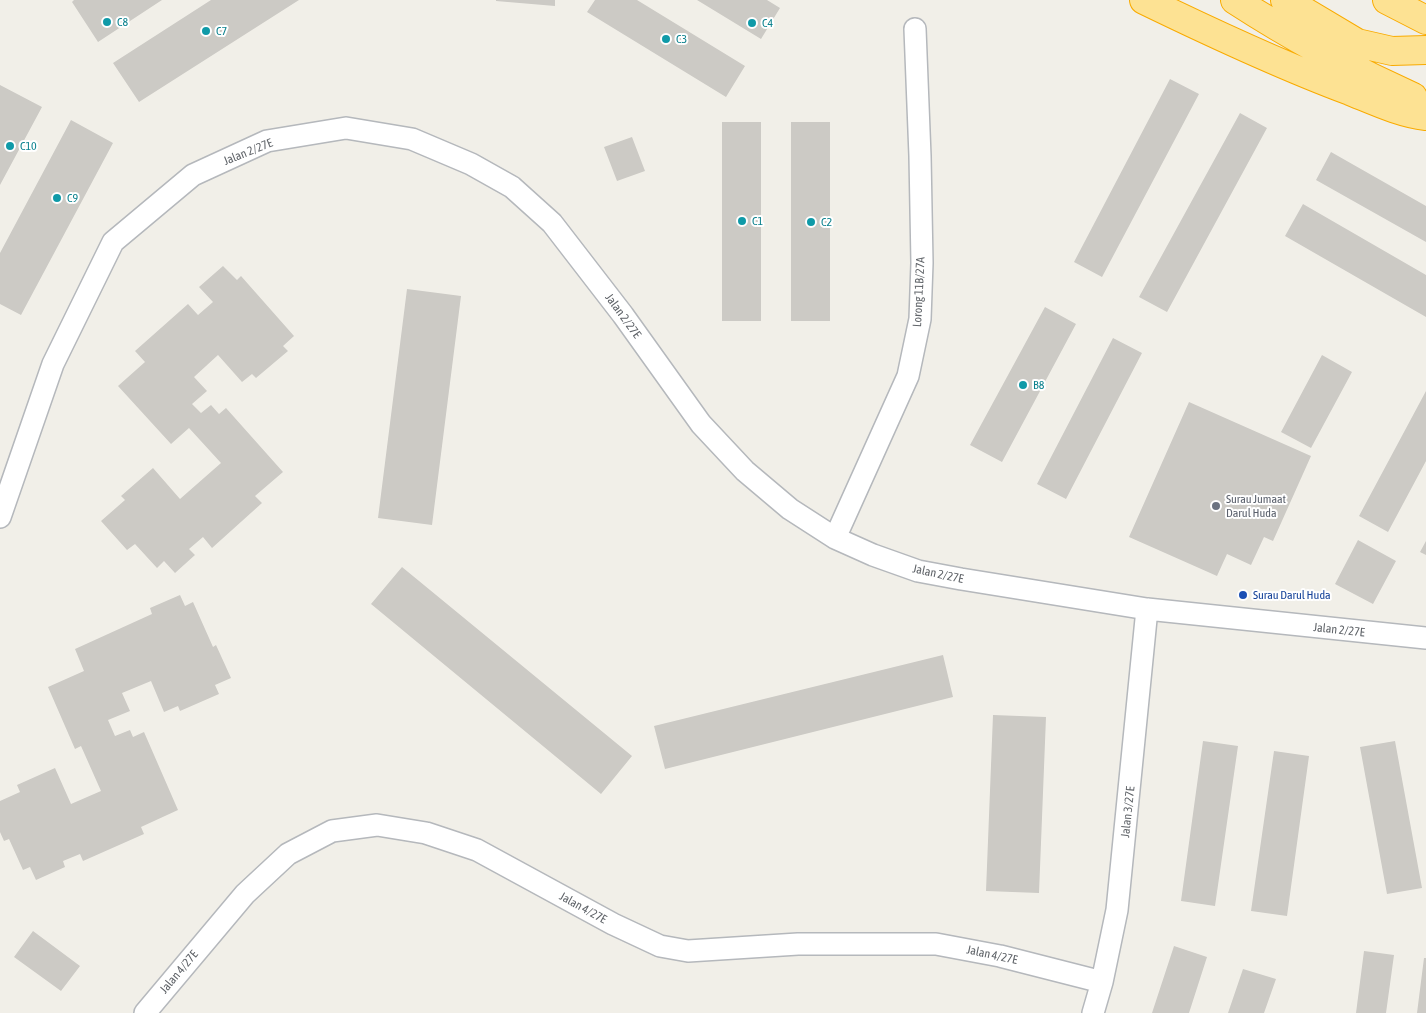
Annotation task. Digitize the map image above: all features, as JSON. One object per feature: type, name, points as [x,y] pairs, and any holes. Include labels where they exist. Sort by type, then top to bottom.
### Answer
[{"type":"highway","points":[[1144,0],[1247,50],[1412,115],[1426,116]]},
{"type":"highway","points":[[1235,0],[1272,24],[1357,71],[1426,103]]},
{"type":"highway","points":[[1285,0],[1357,43],[1392,51],[1426,50]]},
{"type":"highway","points":[[1387,0],[1426,20]]},
{"type":"street","name":"Lorong 11B/27A","points":[[835,538],[908,376],[920,319],[922,263],[915,29]]},
{"type":"street","name":"Jalan 2/27E","points":[[0,517],[53,364],[113,242],[193,175],[266,141],[346,128],[412,139],[471,164],[512,187],[552,223],[623,316],[701,424],[752,477],[790,509],[835,538],[873,556],[918,571],[1147,609],[1426,638]]},
{"type":"street","name":"Jalan 3/27E","points":[[1092,1013],[1102,982],[1117,910],[1147,609]]},
{"type":"street","name":"Jalan 4/27E","points":[[145,1013],[245,894],[288,854],[332,831],[377,825],[426,833],[477,850],[612,924],[660,946],[688,951],[798,944],[936,944],[1000,956],[1102,982]]},
{"type":"building","name":"C8","points":[[74,0],[162,0],[98,42],[72,2]]},
{"type":"building","name":"C7","points":[[211,0],[299,0],[139,102],[113,63]]},
{"type":"building","points":[[555,0],[555,6],[496,1]]},
{"type":"building","name":"C3","points":[[595,0],[637,0],[745,66],[726,97],[587,12]]},
{"type":"building","name":"C4","points":[[697,0],[767,0],[780,8],[761,39]]},
{"type":"building","points":[[1170,79],[1199,94],[1102,277],[1074,262]]},
{"type":"building","name":"C10","points":[[0,85],[42,107],[0,185]]},
{"type":"building","points":[[1240,113],[1267,128],[1167,312],[1139,297]]},
{"type":"building","name":"C9","points":[[71,120],[113,143],[21,315],[0,304],[0,253]]},
{"type":"building","name":"C1","points":[[722,122],[761,122],[761,321],[722,321]]},
{"type":"building","name":"C2","points":[[791,122],[830,122],[830,321],[791,321]]},
{"type":"building","points":[[632,137],[645,171],[617,181],[604,147]]},
{"type":"building","points":[[1331,152],[1426,206],[1426,242],[1316,180]]},
{"type":"building","points":[[1303,204],[1426,275],[1426,317],[1285,236]]},
{"type":"building","points":[[223,266],[237,280],[241,276],[294,336],[283,346],[288,351],[256,378],[252,374],[242,382],[218,355],[194,377],[207,391],[192,404],[201,413],[211,405],[219,414],[226,408],[283,472],[255,496],[262,503],[212,548],[203,537],[189,549],[195,555],[175,573],[164,561],[157,568],[135,544],[127,550],[101,521],[125,500],[121,496],[153,468],[180,499],[221,463],[189,428],[171,444],[118,386],[145,362],[135,351],[188,304],[198,315],[213,302],[199,287]]},
{"type":"building","points":[[407,289],[461,296],[432,525],[378,518]]},
{"type":"building","name":"B8","points":[[1045,307],[1076,324],[1002,462],[970,445]]},
{"type":"building","points":[[1113,338],[1142,353],[1066,499],[1037,484]]},
{"type":"building","points":[[1322,355],[1352,372],[1311,448],[1281,432]]},
{"type":"building","points":[[1426,391],[1426,461],[1388,532],[1359,516]]},
{"type":"building","points":[[1189,402],[1311,456],[1273,541],[1264,537],[1251,565],[1227,554],[1217,576],[1129,537]]},
{"type":"building","points":[[1358,540],[1396,561],[1373,604],[1335,584]]},
{"type":"building","points":[[1426,541],[1426,555],[1420,552]]},
{"type":"building","points":[[402,567],[632,756],[601,794],[371,604]]},
{"type":"building","points":[[180,595],[185,606],[193,602],[213,647],[216,645],[231,678],[215,685],[219,694],[180,711],[178,706],[164,712],[151,681],[122,693],[130,711],[108,720],[115,736],[130,730],[133,737],[144,732],[178,810],[141,827],[144,834],[83,861],[80,854],[63,861],[65,867],[36,880],[30,867],[23,870],[9,839],[4,841],[0,832],[0,801],[20,792],[17,785],[55,768],[71,804],[101,791],[81,746],[75,749],[48,687],[84,671],[75,649],[152,614],[150,608]]},
{"type":"building","points":[[943,655],[953,697],[665,769],[654,726]]},
{"type":"building","points":[[993,715],[1046,717],[1039,893],[986,891]]},
{"type":"building","points":[[1203,741],[1238,746],[1215,906],[1181,901]]},
{"type":"building","points":[[1395,741],[1422,888],[1387,894],[1360,747]]},
{"type":"building","points":[[1274,751],[1309,756],[1287,916],[1251,911]]},
{"type":"building","points":[[33,931],[80,966],[61,991],[14,957]]},
{"type":"building","points":[[1174,946],[1207,957],[1189,1013],[1152,1013]]},
{"type":"building","points":[[1364,951],[1394,955],[1386,1013],[1356,1013]]},
{"type":"building","points":[[1424,958],[1426,958],[1426,1013],[1417,1013]]},
{"type":"building","points":[[1243,969],[1276,979],[1264,1013],[1228,1013]]},
{"type":"place","name":"C8","points":[[107,22]]},
{"type":"place","name":"C4","points":[[752,23]]},
{"type":"place","name":"C7","points":[[206,31]]},
{"type":"place","name":"C3","points":[[666,39]]},
{"type":"place","name":"C10","points":[[10,146]]},
{"type":"place","name":"C9","points":[[57,198]]},
{"type":"place","name":"C1","points":[[742,221]]},
{"type":"place","name":"C2","points":[[811,222]]},
{"type":"place","name":"B8","points":[[1023,385]]},
{"type":"place","name":"Surau Jumaat Darul Huda","points":[[1216,506]]},
{"type":"place","name":"Surau Darul Huda","points":[[1243,595]]}]
